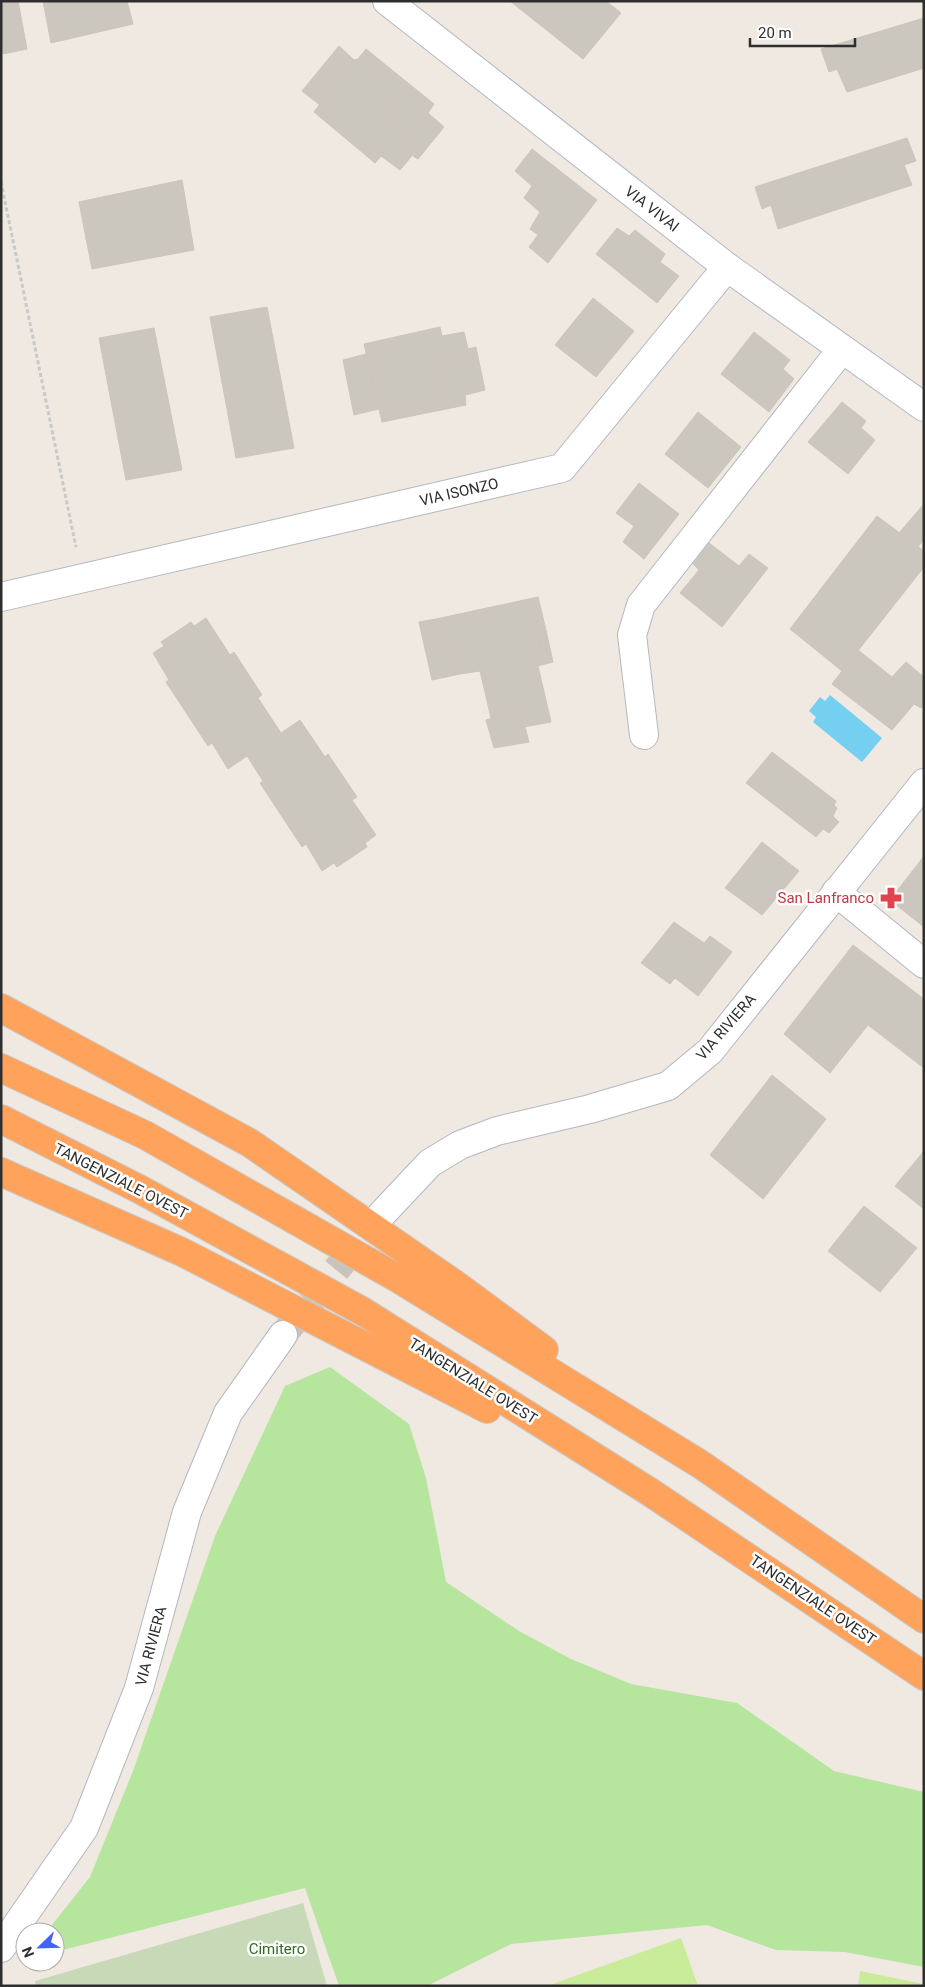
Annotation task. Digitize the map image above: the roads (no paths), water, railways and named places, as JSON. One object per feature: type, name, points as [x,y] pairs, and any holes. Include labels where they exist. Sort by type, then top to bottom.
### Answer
[{"type":"highway","points":[[1,1008],[250,1143],[456,1285],[700,1464],[924,1619]]},
{"type":"highway","points":[[1,1068],[153,1140],[399,1280],[700,1464]]},
{"type":"highway","name":"TANGENZIALE OVEST","points":[[1,1119],[141,1190],[362,1311],[650,1492],[924,1676]]},
{"type":"highway","points":[[1,1172],[182,1252],[650,1492]]},
{"type":"street","name":"VIA VIVAI","points":[[387,1],[727,267],[924,407]]},
{"type":"street","name":"VIA ISONZO","points":[[1,597],[562,468],[727,267]]},
{"type":"street","points":[[644,735],[632,634],[640,605],[842,349]]},
{"type":"street","name":"VIA RIVIERA","points":[[382,1214],[430,1164],[460,1145],[497,1131],[590,1109],[668,1086],[710,1051],[924,783]]},
{"type":"street","points":[[836,892],[924,964]]},
{"type":"street","name":"VIA RIVIERA","points":[[1,1948],[84,1828],[139,1688],[187,1512],[228,1414],[283,1336]]},
{"type":"water","points":[[830,695],[882,738],[862,762],[813,722],[816,717],[809,711],[820,697],[825,701]]},
{"type":"tunnel","points":[[283,1335],[382,1214]]},
{"type":"place","name":"San Lanfranco","points":[[891,898]]},
{"type":"park label","name":"Cimitero","points":[[277,1949]]}]
